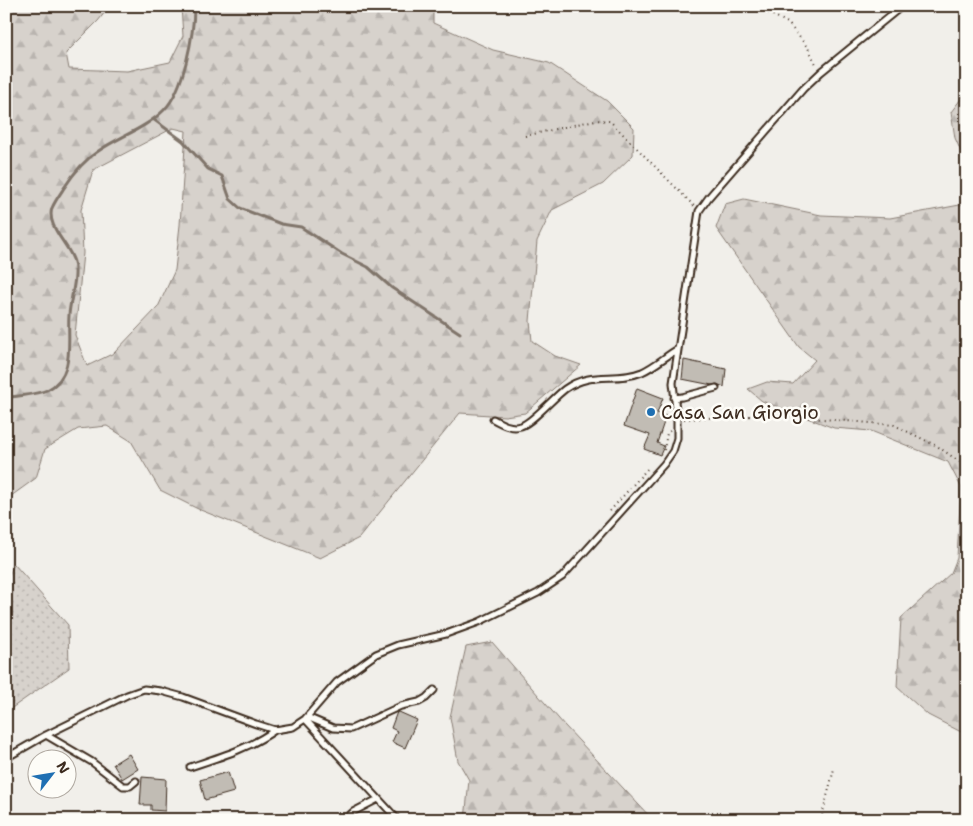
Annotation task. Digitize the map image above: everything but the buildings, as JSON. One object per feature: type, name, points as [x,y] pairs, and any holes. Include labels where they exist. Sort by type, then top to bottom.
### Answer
[{"type":"lane","points":[[190,767],[244,748],[275,730],[293,727],[306,718],[337,682],[376,654],[398,645],[446,634],[479,622],[538,594],[562,577],[664,464],[673,451],[677,438],[677,422],[672,383],[699,211],[803,89],[820,72],[902,6]]},
{"type":"lane","points":[[493,419],[512,427],[524,425],[566,389],[578,382],[590,378],[623,377],[642,372],[678,349]]},
{"type":"lane","points":[[674,398],[716,388]]},
{"type":"lane","points":[[6,758],[127,695],[144,689],[183,697],[275,730]]},
{"type":"lane","points":[[306,718],[333,728],[352,729],[401,706],[419,702],[434,690]]},
{"type":"lane","points":[[306,718],[398,820]]},
{"type":"lane","points":[[46,736],[92,762],[123,786],[130,786],[136,781]]},
{"type":"lane","points":[[344,820],[353,812],[378,799]]},
{"type":"path","points":[[755,6],[788,23],[808,48],[820,72]]},
{"type":"path","points":[[525,136],[595,120],[610,121],[699,211]]},
{"type":"path","points":[[661,456],[667,434],[677,422],[774,415],[894,425],[937,446],[967,467]]},
{"type":"path","points":[[610,511],[652,464]]},
{"type":"path","points":[[822,820],[834,769]]},
{"type":"green space","points":[[6,6],[110,6],[66,53],[69,69],[127,71],[170,62],[183,36],[181,6],[433,6],[433,23],[493,50],[549,63],[607,101],[634,128],[633,155],[603,184],[552,210],[537,241],[530,321],[532,341],[555,356],[581,365],[525,413],[505,416],[460,413],[359,538],[320,558],[198,509],[160,490],[131,441],[107,426],[78,429],[45,449],[36,478],[7,499],[6,502]],"holes":[[[173,128],[186,131],[175,270],[158,307],[114,353],[87,366],[75,335],[83,253],[81,210],[93,170]]]},
{"type":"green space","points":[[967,91],[967,165],[955,138],[951,112]]},
{"type":"green space","points":[[967,194],[967,735],[928,715],[897,687],[901,618],[951,573],[957,558],[961,487],[948,462],[871,431],[834,428],[762,401],[748,389],[767,382],[793,384],[815,360],[799,347],[716,228],[725,204],[744,199],[821,215],[890,218],[965,204]]},
{"type":"green space","points":[[14,564],[68,625],[69,668],[6,712],[6,582]]},
{"type":"green space","points":[[492,642],[565,726],[653,820],[465,820],[469,780],[458,761],[450,717],[466,647]]},
{"type":"waterway","points":[[6,398],[47,390],[56,384],[62,376],[68,357],[69,315],[75,268],[71,255],[52,222],[52,208],[71,178],[87,159],[157,117],[171,101],[182,76],[190,46],[194,6]]},
{"type":"waterway","points":[[153,119],[183,141],[208,169],[222,176],[230,199],[240,208],[281,224],[301,227],[342,254],[368,267],[392,288],[460,333]]},
{"type":"place","name":"Casa San Giorgio","points":[[651,412]]}]
